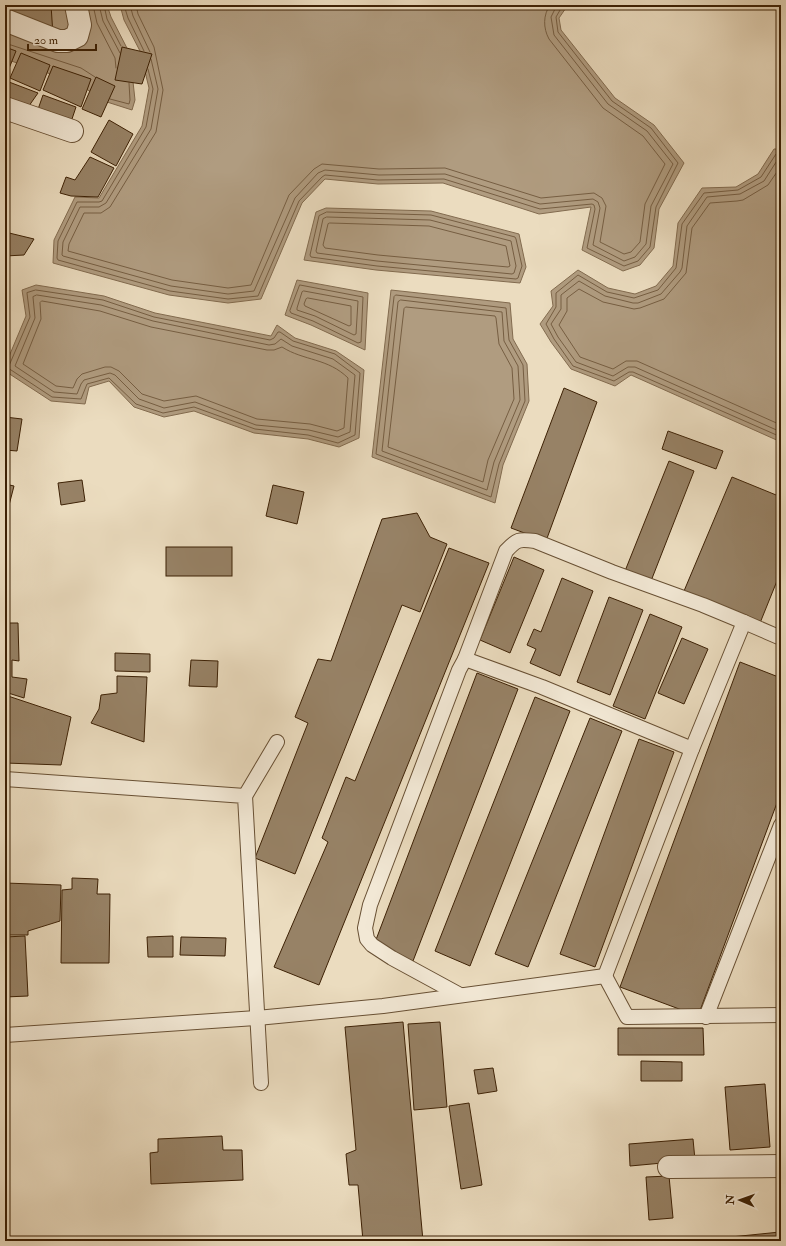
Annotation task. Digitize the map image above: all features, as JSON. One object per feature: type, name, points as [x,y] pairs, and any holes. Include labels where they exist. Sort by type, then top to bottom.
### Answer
[{"type":"street","points":[[5,20],[58,42],[67,41],[77,36],[80,25],[76,5]]},
{"type":"street","points":[[5,108],[72,131]]},
{"type":"street","points":[[669,1167],[781,1166]]},
{"type":"lane","points":[[460,995],[392,958],[372,945],[367,939],[365,928],[372,897],[506,551],[515,542],[522,539],[535,541],[612,572],[703,605],[781,638]]},
{"type":"lane","points":[[744,622],[692,748],[605,976],[627,1017],[781,1015]]},
{"type":"lane","points":[[465,659],[542,687],[692,748]]},
{"type":"lane","points":[[261,1083],[244,796],[277,742]]},
{"type":"lane","points":[[5,779],[244,796]]},
{"type":"lane","points":[[706,1017],[781,825]]},
{"type":"lane","points":[[5,1035],[257,1018],[384,1006],[605,976]]},
{"type":"water","points":[[5,5],[107,5],[111,17],[130,54],[135,100],[132,110],[107,102],[75,82],[5,59]]},
{"type":"water","points":[[120,5],[568,5],[559,18],[561,30],[615,98],[654,125],[684,163],[659,209],[654,248],[640,265],[623,271],[582,250],[591,207],[539,214],[443,183],[378,184],[325,179],[302,203],[261,299],[228,303],[169,295],[53,263],[54,240],[75,197],[99,198],[142,126],[149,88],[140,51],[124,20]]},
{"type":"water","points":[[774,149],[781,149],[781,442],[631,375],[615,386],[571,369],[540,324],[553,306],[551,291],[578,270],[608,288],[635,294],[656,286],[673,266],[678,223],[702,188],[736,187],[758,174]]},
{"type":"water","points":[[326,208],[431,211],[519,234],[526,267],[520,283],[376,270],[304,260],[316,212]]},
{"type":"water","points":[[297,280],[368,293],[365,350],[311,325],[285,315]]},
{"type":"water","points":[[36,285],[104,296],[155,313],[271,336],[277,325],[295,338],[336,351],[364,370],[359,438],[339,447],[308,439],[254,433],[194,411],[164,417],[134,407],[109,381],[89,387],[85,404],[51,401],[5,371],[5,366],[26,316],[22,290]]},
{"type":"water","points":[[391,290],[510,303],[513,339],[527,364],[529,401],[503,465],[495,503],[372,457]]},
{"type":"building","points":[[5,5],[51,5],[53,35],[5,16]]},
{"type":"building","points":[[5,47],[16,51],[6,76],[5,75]]},
{"type":"building","points":[[122,47],[152,54],[142,84],[115,80]]},
{"type":"building","points":[[21,53],[50,65],[40,91],[10,78]]},
{"type":"building","points":[[53,66],[91,79],[81,107],[43,90]]},
{"type":"building","points":[[96,77],[115,86],[101,117],[82,109]]},
{"type":"building","points":[[9,82],[38,93],[24,113],[5,107],[5,89]]},
{"type":"building","points":[[43,95],[76,107],[69,128],[36,115]]},
{"type":"building","points":[[109,120],[133,134],[116,166],[91,152]]},
{"type":"building","points":[[90,157],[114,168],[98,197],[71,196],[60,193],[66,177],[75,180]]},
{"type":"building","points":[[5,232],[34,239],[24,255],[5,256]]},
{"type":"building","points":[[564,388],[597,402],[546,541],[511,528]]},
{"type":"building","points":[[5,417],[22,419],[17,451],[5,450]]},
{"type":"building","points":[[668,431],[723,451],[716,469],[662,449]]},
{"type":"building","points":[[669,461],[694,471],[651,581],[625,571]]},
{"type":"building","points":[[732,477],[781,497],[781,571],[760,623],[684,591]]},
{"type":"building","points":[[82,480],[85,501],[61,505],[58,483]]},
{"type":"building","points":[[5,484],[14,486],[7,513],[5,512]]},
{"type":"building","points":[[273,485],[304,492],[297,524],[266,516]]},
{"type":"building","points":[[417,513],[430,537],[447,544],[420,612],[402,605],[295,874],[255,858],[308,723],[295,717],[318,659],[331,661],[382,519]]},
{"type":"building","points":[[166,547],[232,547],[232,576],[166,576]]},
{"type":"building","points":[[449,548],[489,563],[319,985],[274,967],[328,842],[322,838],[346,777],[355,781]]},
{"type":"building","points":[[514,557],[544,570],[510,653],[480,640]]},
{"type":"building","points":[[562,578],[593,591],[560,676],[530,663],[536,649],[527,645],[534,629],[541,632]]},
{"type":"building","points":[[609,597],[643,610],[610,695],[577,682]]},
{"type":"building","points":[[650,614],[682,627],[645,719],[613,706]]},
{"type":"building","points":[[5,623],[18,623],[19,661],[12,660],[12,677],[27,679],[24,698],[5,692]]},
{"type":"building","points":[[682,638],[708,649],[684,704],[658,693]]},
{"type":"building","points":[[115,653],[150,654],[150,672],[115,671]]},
{"type":"building","points":[[191,660],[218,661],[217,687],[189,686]]},
{"type":"building","points":[[740,662],[781,678],[781,792],[698,1016],[620,987]]},
{"type":"building","points":[[477,673],[518,689],[413,961],[374,945]]},
{"type":"building","points":[[117,676],[147,677],[144,742],[91,723],[99,709],[101,695],[117,693]]},
{"type":"building","points":[[5,695],[71,717],[61,765],[5,763]]},
{"type":"building","points":[[535,697],[570,711],[470,966],[435,951]]},
{"type":"building","points":[[590,718],[622,731],[528,967],[495,954]]},
{"type":"building","points":[[639,739],[674,752],[595,967],[560,954]]},
{"type":"building","points":[[72,878],[98,879],[97,894],[110,894],[109,963],[61,963],[62,890],[72,889]]},
{"type":"building","points":[[5,883],[61,885],[60,921],[28,931],[28,935],[5,935]]},
{"type":"building","points":[[25,936],[28,996],[5,997],[5,937]]},
{"type":"building","points":[[173,936],[173,957],[148,957],[147,937]]},
{"type":"building","points":[[181,937],[226,938],[225,956],[180,955]]},
{"type":"building","points":[[403,1022],[423,1241],[363,1241],[358,1185],[349,1185],[346,1154],[356,1150],[345,1027]]},
{"type":"building","points":[[440,1022],[447,1107],[414,1110],[408,1024]]},
{"type":"building","points":[[618,1028],[703,1028],[704,1055],[618,1055]]},
{"type":"building","points":[[641,1061],[682,1062],[682,1081],[641,1081]]},
{"type":"building","points":[[493,1068],[497,1091],[478,1094],[474,1070]]},
{"type":"building","points":[[765,1084],[770,1147],[730,1150],[725,1087]]},
{"type":"building","points":[[469,1103],[482,1185],[461,1189],[449,1106]]},
{"type":"building","points":[[222,1136],[223,1150],[242,1150],[243,1180],[151,1184],[150,1153],[158,1152],[158,1139]]},
{"type":"building","points":[[693,1139],[695,1160],[630,1166],[629,1144]]},
{"type":"building","points":[[669,1176],[673,1218],[649,1220],[646,1177]]},
{"type":"building","points":[[780,1232],[781,1241],[731,1241],[731,1237]]},
{"type":"building","points":[[721,1238],[721,1241],[668,1241]]}]
